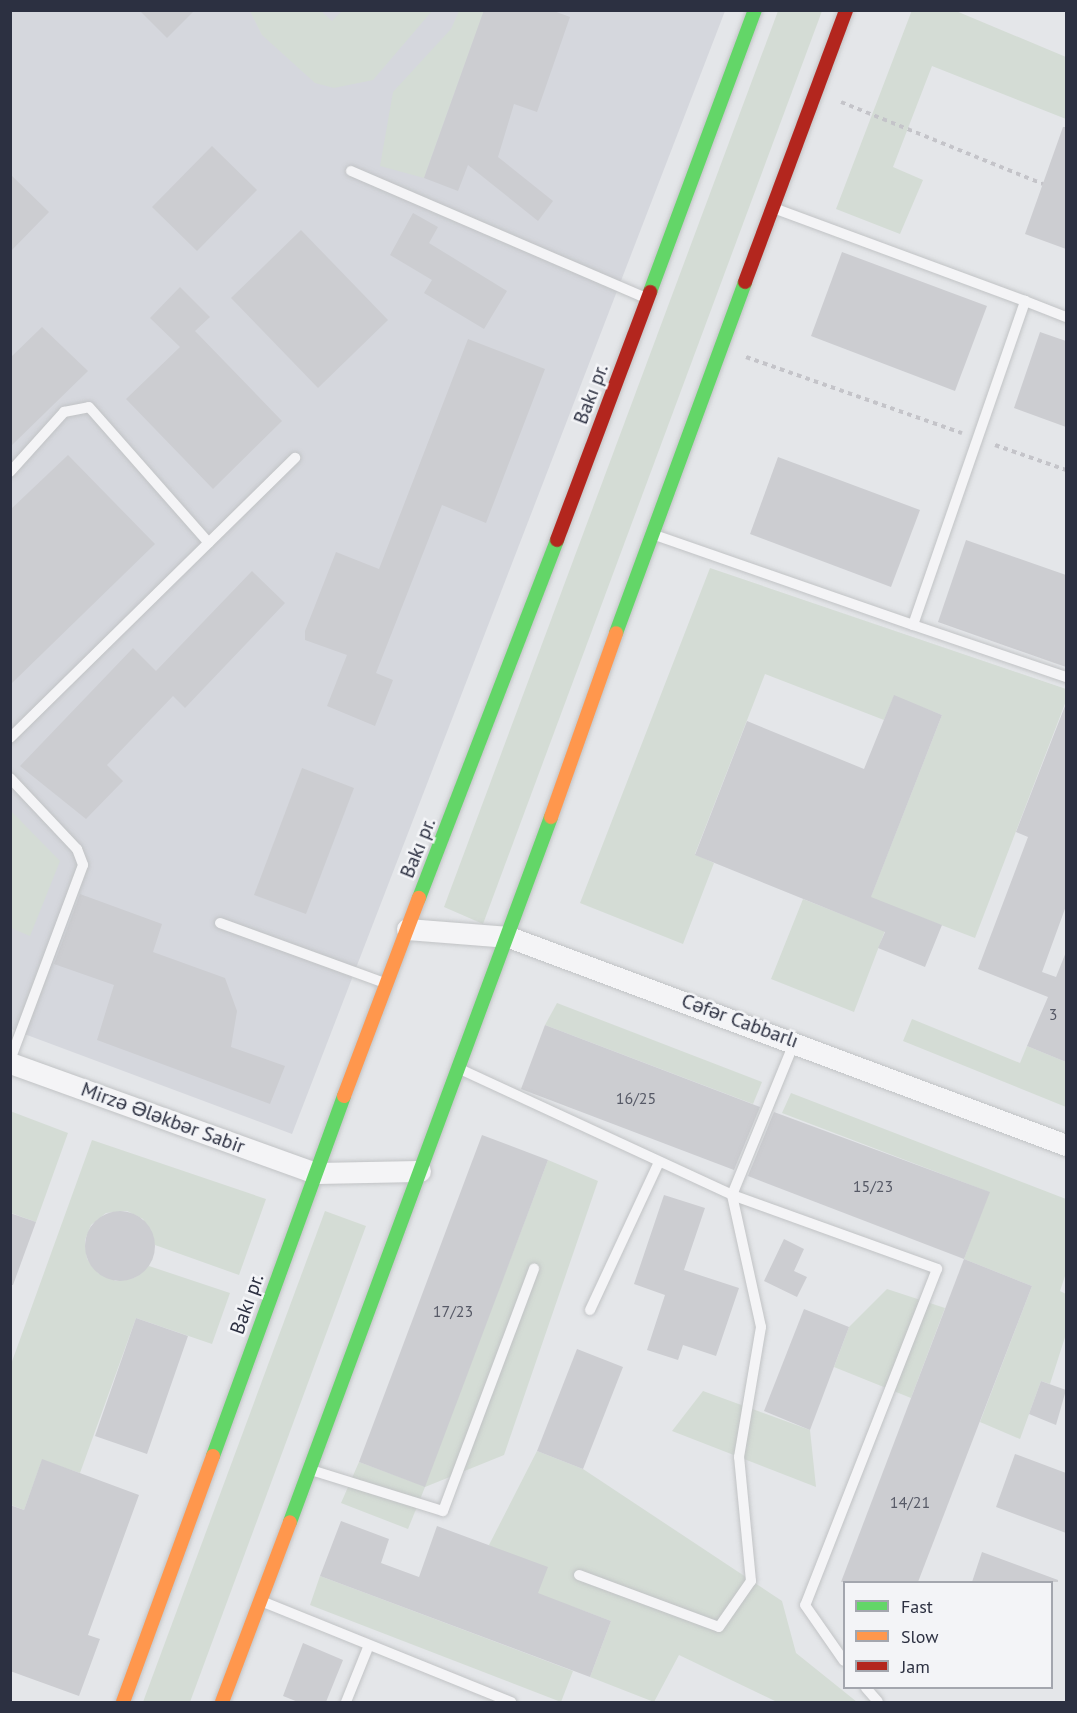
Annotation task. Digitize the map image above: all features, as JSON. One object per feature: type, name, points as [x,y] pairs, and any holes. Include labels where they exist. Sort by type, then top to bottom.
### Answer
[{"type":"street","name":"Bakı pr.","points":[[123,1702],[315,1173],[648,299],[755,10]]},
{"type":"street","points":[[222,1702],[509,937],[651,534],[846,10]]},
{"type":"street","name":"Cəfər Cabbarlı","points":[[407,929],[509,937],[795,1041],[1066,1145]]},
{"type":"street","name":"Mirzə Ələkbər Sabir","points":[[10,1062],[315,1173]]},
{"type":"street","points":[[315,1173],[420,1171]]},
{"type":"lane","points":[[351,171],[648,299]]},
{"type":"lane","points":[[771,207],[1066,317]]},
{"type":"lane","points":[[913,625],[1025,301]]},
{"type":"lane","points":[[10,472],[64,412],[88,407],[208,543]]},
{"type":"lane","points":[[10,738],[295,458]]},
{"type":"lane","points":[[651,534],[1066,677]]},
{"type":"lane","points":[[10,778],[77,849],[83,865],[10,1062]]},
{"type":"lane","points":[[220,923],[386,984]]},
{"type":"lane","points":[[579,1575],[719,1627],[751,1581],[739,1457],[760,1327],[732,1195],[795,1041]]},
{"type":"lane","points":[[459,1068],[732,1195],[937,1269],[805,1605],[843,1660]]},
{"type":"lane","points":[[590,1310],[659,1162]]},
{"type":"lane","points":[[308,1469],[443,1511],[534,1269]]},
{"type":"lane","points":[[261,1601],[511,1702]]},
{"type":"lane","points":[[346,1702],[369,1645]]},
{"type":"lane","points":[[867,1689],[878,1702]]},
{"type":"path","points":[[815,92],[1043,184]]},
{"type":"path","points":[[719,348],[966,434]]},
{"type":"path","points":[[988,442],[1066,470]]},
{"type":"shaded area","points":[[912,10],[956,11],[1066,57],[1066,119],[932,66],[893,167],[923,180],[900,234],[836,209]]},
{"type":"shaded area","points":[[10,11],[725,11],[292,1134],[11,1029]]},
{"type":"shaded area","points":[[250,11],[321,11],[332,21],[342,11],[432,11],[373,80],[334,88],[315,83],[262,35]]},
{"type":"shaded area","points":[[459,11],[484,11],[424,178],[380,166],[393,92],[451,29]]},
{"type":"shaded area","points":[[778,11],[822,11],[483,924],[444,907]]},
{"type":"shaded area","points":[[710,568],[1066,689],[1066,701],[975,938],[894,907],[854,1012],[771,979],[803,899],[861,922],[942,715],[894,696],[884,720],[765,674],[695,854],[714,863],[683,944],[580,903]]},
{"type":"shaded area","points":[[11,811],[60,861],[30,936],[11,928]]},
{"type":"shaded area","points":[[557,1003],[762,1082],[753,1104],[545,1025]]},
{"type":"shaded area","points":[[912,1019],[1020,1063],[1027,1046],[1066,1062],[1066,1107],[903,1041]]},
{"type":"shaded area","points":[[791,1093],[1066,1199],[1066,1273],[1060,1291],[1066,1294],[1066,1334],[1050,1384],[1041,1381],[1020,1439],[980,1422],[1032,1286],[964,1259],[989,1192],[782,1113]]},
{"type":"shaded area","points":[[10,1111],[68,1133],[36,1222],[11,1213]]},
{"type":"shaded area","points":[[92,1140],[266,1199],[239,1275],[155,1245],[143,1219],[127,1211],[106,1213],[91,1225],[85,1240],[87,1259],[98,1273],[116,1281],[134,1278],[149,1266],[230,1293],[212,1344],[136,1318],[80,1473],[42,1460],[24,1510],[11,1505],[10,1367]]},
{"type":"shaded area","points":[[548,1160],[598,1181],[504,1455],[425,1487],[408,1529],[341,1503],[359,1462],[424,1486]]},
{"type":"shaded area","points":[[325,1211],[366,1226],[190,1702],[143,1702]]},
{"type":"shaded area","points":[[887,1289],[945,1308],[911,1398],[834,1367],[849,1327]]},
{"type":"shaded area","points":[[703,1391],[810,1430],[816,1487],[672,1431]]},
{"type":"shaded area","points":[[537,1451],[583,1469],[782,1601],[796,1653],[857,1702],[777,1702],[679,1655],[654,1702],[590,1677],[611,1621],[571,1606],[562,1630],[489,1545]]},
{"type":"shaded area","points":[[320,1576],[573,1671],[561,1702],[310,1605]]},
{"type":"building","points":[[139,10],[195,10],[167,38]]},
{"type":"building","points":[[484,10],[551,10],[570,17],[537,112],[514,104],[498,157],[553,201],[538,221],[468,165],[458,191],[424,178]]},
{"type":"building","points":[[1063,127],[1066,127],[1066,249],[1025,234]]},
{"type":"building","points":[[212,146],[257,190],[197,251],[152,207]]},
{"type":"building","points":[[10,174],[49,212],[10,252]]},
{"type":"building","points":[[413,213],[438,227],[429,243],[507,291],[484,329],[424,293],[432,280],[390,255]]},
{"type":"building","points":[[301,230],[388,320],[318,388],[231,298]]},
{"type":"building","points":[[842,252],[987,306],[955,391],[811,336]]},
{"type":"building","points":[[180,287],[210,317],[195,331],[282,421],[213,489],[126,399],[180,347],[150,318]]},
{"type":"building","points":[[42,327],[88,371],[10,447],[10,358]]},
{"type":"building","points":[[1040,332],[1066,341],[1066,427],[1014,408]]},
{"type":"building","points":[[468,339],[545,369],[486,523],[442,505],[376,673],[393,680],[375,726],[327,706],[347,655],[305,640],[305,631],[336,552],[379,569]]},
{"type":"building","points":[[68,455],[155,544],[10,685],[10,510]]},
{"type":"building","points":[[778,457],[920,510],[891,587],[750,534]]},
{"type":"building","points":[[966,540],[1066,575],[1066,667],[938,622]]},
{"type":"building","points":[[252,571],[285,603],[185,708],[173,696],[107,765],[123,781],[86,819],[20,766],[133,648],[156,671]]},
{"type":"building","points":[[894,695],[942,715],[871,897],[942,925],[925,967],[878,948],[885,932],[695,855],[747,721],[864,769]]},
{"type":"building","points":[[1065,706],[1066,906],[1042,972],[1056,977],[1066,952],[1066,1062],[1027,1046],[1048,997],[978,969],[1028,837],[1016,832]]},
{"type":"building","points":[[302,768],[354,788],[306,914],[254,895]]},
{"type":"building","points":[[80,894],[162,924],[153,952],[225,978],[237,1011],[231,1047],[285,1066],[270,1104],[97,1040],[114,985],[54,964]]},
{"type":"building","points":[[545,1025],[760,1107],[734,1170],[521,1089]]},
{"type":"building","points":[[774,1112],[990,1192],[964,1259],[748,1176]]},
{"type":"building","points":[[482,1135],[548,1160],[425,1487],[359,1462]]},
{"type":"building","points":[[664,1195],[705,1208],[684,1270],[739,1288],[716,1356],[683,1345],[678,1360],[647,1350],[665,1295],[634,1284]]},
{"type":"building","points":[[120,1211],[139,1217],[149,1227],[155,1246],[149,1265],[139,1275],[120,1281],[101,1275],[91,1265],[85,1246],[91,1227],[101,1217]]},
{"type":"building","points":[[10,1213],[36,1222],[13,1285],[10,1285]]},
{"type":"building","points":[[784,1239],[804,1249],[794,1271],[807,1277],[797,1297],[764,1281]]},
{"type":"building","points":[[964,1259],[1032,1286],[918,1581],[841,1582]]},
{"type":"building","points":[[804,1309],[849,1327],[810,1430],[764,1411]]},
{"type":"building","points":[[136,1318],[188,1336],[147,1454],[95,1436]]},
{"type":"building","points":[[577,1349],[623,1367],[583,1469],[537,1451]]},
{"type":"building","points":[[1041,1381],[1066,1390],[1056,1425],[1029,1414]]},
{"type":"building","points":[[1015,1454],[1066,1473],[1066,1533],[996,1507]]},
{"type":"building","points":[[42,1459],[139,1495],[88,1635],[100,1639],[79,1696],[10,1671],[10,1505],[24,1510]]},
{"type":"building","points":[[341,1521],[389,1539],[381,1563],[419,1577],[437,1526],[548,1567],[538,1593],[611,1621],[590,1677],[320,1576]]},
{"type":"building","points":[[982,1552],[1058,1580],[1058,1582],[1053,1581],[972,1581]]},
{"type":"building","points":[[303,1643],[343,1660],[326,1702],[298,1702],[283,1696]]},
{"type":"traffic: fast","points":[[650,292],[755,10]]},
{"type":"traffic: fast","points":[[616,633],[745,282]]},
{"type":"traffic: fast","points":[[419,898],[557,540]]},
{"type":"traffic: fast","points":[[290,1522],[551,817]]},
{"type":"traffic: fast","points":[[213,1456],[344,1096]]},
{"type":"traffic: slow","points":[[551,817],[616,633]]},
{"type":"traffic: slow","points":[[344,1096],[419,898]]},
{"type":"traffic: slow","points":[[123,1702],[213,1456]]},
{"type":"traffic: slow","points":[[222,1702],[290,1522]]},
{"type":"traffic: jam","points":[[745,282],[846,10]]},
{"type":"traffic: jam","points":[[557,540],[650,292]]}]
